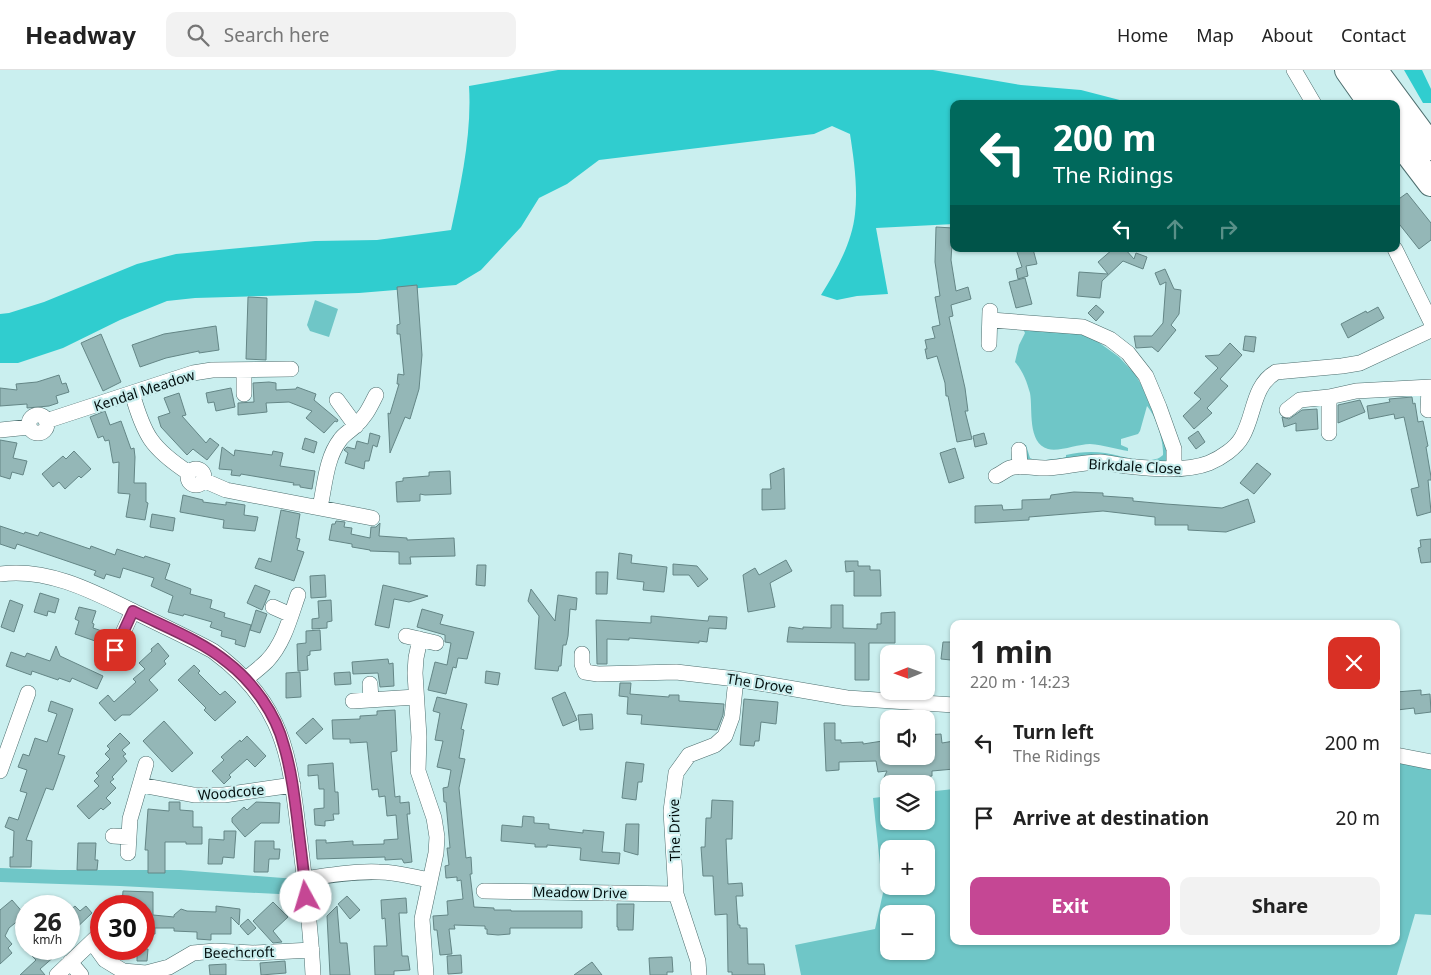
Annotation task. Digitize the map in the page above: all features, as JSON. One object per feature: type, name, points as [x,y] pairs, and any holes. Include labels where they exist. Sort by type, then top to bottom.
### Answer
[{"type":"highway","points":[[1348,70],[1369,100]]},
{"type":"highway","points":[[1374,70],[1396,100]]},
{"type":"highway","points":[[1400,105],[1431,147]]},
{"type":"highway","points":[[1400,142],[1431,183]]},
{"type":"street","points":[[1294,70],[1312,100]]},
{"type":"street","points":[[1396,252],[1431,322]]},
{"type":"street","points":[[989,344],[991,316],[1082,327],[1110,338],[1128,353],[1146,376],[1174,449],[1174,468]]},
{"type":"street","name":"Birkdale Close","points":[[996,476],[1010,468],[1050,468],[1102,462],[1141,467],[1189,469],[1201,466],[1212,462],[1232,448],[1242,438],[1261,385],[1276,372],[1360,363],[1431,330]]},
{"type":"street","name":"Kendal Meadow","points":[[0,430],[29,427],[34,432],[41,433],[46,428],[46,421],[193,373],[212,370],[291,369]]},
{"type":"street","points":[[244,370],[244,394]]},
{"type":"street","points":[[1287,410],[1300,400],[1356,392],[1430,388],[1428,410]]},
{"type":"street","points":[[132,393],[147,436],[164,456],[188,473],[194,469],[200,469],[204,474],[203,480],[226,490],[372,518]]},
{"type":"street","points":[[320,507],[334,448],[341,438],[366,415],[376,395]]},
{"type":"street","points":[[1329,397],[1330,433]]},
{"type":"street","points":[[337,400],[356,426]]},
{"type":"street","points":[[1019,450],[1020,467]]},
{"type":"street","points":[[0,574],[30,574],[77,585],[213,651],[246,679],[262,700],[284,744],[293,785],[305,879],[314,975]]},
{"type":"street","points":[[246,679],[268,660],[276,649],[285,634],[298,595]]},
{"type":"street","points":[[273,607],[291,615]]},
{"type":"street","points":[[126,655],[115,650],[133,611]]},
{"type":"street","points":[[426,975],[422,920],[436,853],[437,837],[434,818],[418,771],[419,738],[416,658],[413,638],[436,643]]},
{"type":"street","name":"The Drove","points":[[582,654],[582,664],[585,672],[598,674],[676,672],[736,679],[846,698],[950,705]]},
{"type":"street","name":"The Drive","points":[[699,975],[698,961],[676,894],[671,811],[676,773],[690,755],[715,745],[725,736],[732,717],[736,679]]},
{"type":"street","points":[[370,684],[371,700]]},
{"type":"street","points":[[0,771],[28,694]]},
{"type":"street","points":[[353,701],[416,697]]},
{"type":"street","points":[[1400,756],[1431,762]]},
{"type":"street","points":[[128,853],[121,836],[130,819],[146,764]]},
{"type":"street","name":"Woodcote","points":[[141,785],[194,795],[224,795],[293,785]]},
{"type":"street","points":[[305,879],[338,874],[379,872],[396,873],[430,880]]},
{"type":"street","name":"Meadow Drive","points":[[484,891],[676,894]]},
{"type":"street","name":"Beechcroft","points":[[57,975],[90,944]]},
{"type":"street","name":"Beechcroft","points":[[106,960],[123,971],[146,973],[169,966],[193,953],[215,951],[253,954],[312,950]]},
{"type":"street","points":[[70,962],[80,975]]},
{"type":"shaded area","points":[[558,70],[933,70],[1021,85],[1081,90],[1120,100],[950,100],[950,224],[876,228],[888,294],[857,296],[837,300],[821,295],[838,266],[851,236],[856,204],[855,174],[850,134],[832,126],[814,134],[599,160],[567,184],[539,198],[521,227],[481,270],[456,285],[359,293],[195,298],[167,301],[120,320],[63,348],[18,363],[0,363],[0,314],[44,302],[137,264],[176,254],[315,241],[377,240],[451,230],[462,177],[467,140],[469,86]]},
{"type":"shaded area","points":[[1404,70],[1422,70],[1431,89],[1431,103],[1423,103]]},
{"type":"shaded area","points":[[315,300],[338,309],[329,337],[310,331],[307,325]]},
{"type":"shaded area","points":[[1023,329],[1083,331],[1119,357],[1134,373],[1141,384],[1165,441],[1168,458],[1164,464],[1029,462],[1013,446],[1026,445],[1030,458],[1037,461],[1090,452],[1151,460],[1163,455],[1163,450],[1156,422],[1147,406],[1138,434],[1121,439],[1121,445],[1128,448],[1128,451],[1090,444],[1052,450],[1041,446],[1032,425],[1029,389],[1015,362],[1019,345],[1025,333]]},
{"type":"shaded area","points":[[1400,758],[1431,764],[1431,915],[1415,914],[1397,975],[801,975],[795,945],[875,929],[880,906],[880,960],[935,960],[935,905],[880,905],[883,895],[935,895],[935,840],[880,840],[880,864],[873,798],[880,797],[880,830],[935,830],[935,791],[950,789],[950,945],[1400,945]]},
{"type":"shaded area","points":[[0,868],[180,870],[296,879],[298,895],[0,882]]},
{"type":"building","points":[[1407,193],[1431,223],[1431,240],[1419,249],[1400,225],[1400,198]]},
{"type":"building","points":[[936,227],[950,228],[950,252],[956,291],[968,287],[971,299],[951,305],[953,316],[949,317],[965,388],[968,411],[965,411],[972,439],[957,442],[948,396],[946,396],[945,383],[937,356],[927,359],[925,349],[927,349],[925,340],[935,338],[932,327],[940,325],[935,297],[940,296],[935,262]]},
{"type":"building","points":[[1017,252],[1034,252],[1037,264],[1026,266],[1028,276],[1018,279],[1016,269],[1022,267]]},
{"type":"building","points":[[1110,252],[1128,252],[1134,259],[1136,253],[1147,257],[1143,269],[1123,261],[1102,281],[1100,298],[1077,296],[1079,272],[1108,274],[1098,262]]},
{"type":"building","points":[[1165,269],[1174,289],[1181,290],[1179,314],[1171,325],[1176,330],[1158,352],[1152,347],[1136,348],[1134,336],[1152,336],[1163,323],[1166,282],[1160,285],[1155,273]]},
{"type":"building","points":[[1025,278],[1032,304],[1016,308],[1009,282]]},
{"type":"building","points":[[417,285],[422,355],[419,389],[410,419],[405,417],[390,453],[388,413],[390,414],[399,384],[397,384],[398,374],[404,375],[400,334],[397,334],[397,325],[400,324],[397,287]]},
{"type":"building","points":[[248,297],[267,298],[266,360],[246,359]]},
{"type":"building","points":[[1096,305],[1104,312],[1096,321],[1088,313]]},
{"type":"building","points":[[1378,307],[1384,318],[1348,338],[1341,324]]},
{"type":"building","points":[[216,326],[219,350],[199,353],[199,351],[166,358],[140,367],[132,345],[164,334]]},
{"type":"building","points":[[101,334],[121,382],[103,391],[81,343]]},
{"type":"building","points":[[1245,336],[1256,337],[1254,352],[1243,350]]},
{"type":"building","points":[[1230,343],[1242,355],[1220,379],[1228,386],[1207,408],[1212,413],[1194,429],[1183,416],[1201,399],[1194,393],[1218,368],[1205,356],[1219,355]]},
{"type":"building","points":[[59,375],[62,384],[66,383],[69,392],[56,396],[58,403],[49,406],[27,408],[27,404],[0,406],[0,388],[17,390],[16,384],[37,382]]},
{"type":"building","points":[[253,383],[276,383],[276,390],[296,389],[297,387],[316,394],[314,400],[338,420],[337,422],[335,421],[324,433],[306,418],[312,411],[289,402],[266,403],[267,412],[238,415],[238,403],[254,402]]},
{"type":"building","points":[[231,388],[235,407],[216,411],[214,402],[208,403],[206,393]]},
{"type":"building","points":[[179,393],[186,415],[182,416],[206,443],[210,438],[219,445],[207,460],[193,449],[187,455],[161,427],[158,417],[170,413],[164,398]]},
{"type":"building","points":[[1412,397],[1413,404],[1415,403],[1418,422],[1423,421],[1431,477],[1431,480],[1428,480],[1431,512],[1417,516],[1411,489],[1419,487],[1404,417],[1395,419],[1394,414],[1369,419],[1367,406],[1390,402],[1389,399]]},
{"type":"building","points":[[1360,400],[1365,412],[1338,423],[1338,405]]},
{"type":"building","points":[[1317,409],[1318,429],[1296,431],[1296,423],[1284,427],[1282,417],[1289,419],[1302,410]]},
{"type":"building","points":[[105,411],[110,425],[121,421],[131,449],[134,448],[134,483],[146,483],[146,502],[148,503],[145,520],[126,517],[130,494],[118,493],[119,462],[113,463],[109,440],[105,441],[103,436],[98,438],[90,417]]},
{"type":"building","points":[[1198,431],[1205,442],[1196,449],[1188,438]]},
{"type":"building","points":[[370,433],[380,436],[377,447],[373,445],[369,461],[365,461],[364,469],[345,463],[348,453],[344,450],[347,447],[355,449],[357,441],[368,444]]},
{"type":"building","points":[[984,433],[987,444],[975,447],[973,436]]},
{"type":"building","points":[[305,438],[317,442],[314,453],[302,449]]},
{"type":"building","points":[[0,440],[17,443],[13,458],[27,461],[23,475],[12,472],[10,479],[0,476]]},
{"type":"building","points":[[222,447],[234,456],[235,450],[272,455],[273,451],[283,453],[280,466],[315,471],[312,489],[293,485],[294,483],[241,474],[240,476],[231,475],[232,470],[219,469]]},
{"type":"building","points":[[955,448],[964,478],[949,483],[940,453]]},
{"type":"building","points":[[74,451],[91,469],[81,478],[79,476],[65,489],[59,482],[53,487],[42,474],[63,456],[66,459]]},
{"type":"building","points":[[1257,463],[1271,474],[1254,494],[1240,483]]},
{"type":"building","points":[[784,468],[785,509],[762,510],[762,489],[771,489],[770,474]]},
{"type":"building","points":[[450,471],[451,494],[420,494],[420,501],[397,502],[396,482],[403,481],[403,478],[429,476],[429,472]]},
{"type":"building","points":[[1074,492],[1103,493],[1103,496],[1133,498],[1133,501],[1222,508],[1248,499],[1255,522],[1226,532],[1188,530],[1188,525],[1155,525],[1155,517],[1103,511],[1029,517],[1029,520],[975,523],[975,506],[1002,505],[1003,510],[1022,509],[1022,500],[1050,499],[1051,495]]},
{"type":"building","points":[[183,495],[203,500],[203,502],[226,505],[226,502],[245,505],[244,515],[258,517],[255,531],[223,528],[224,520],[180,512]]},
{"type":"building","points":[[281,510],[300,514],[296,538],[300,539],[297,550],[304,552],[294,581],[255,568],[259,558],[271,562]]},
{"type":"building","points":[[152,514],[175,518],[173,531],[150,527]]},
{"type":"building","points":[[336,521],[345,522],[344,527],[352,528],[351,534],[370,538],[371,527],[376,527],[380,523],[379,536],[407,538],[407,540],[454,538],[455,556],[410,557],[411,564],[399,564],[399,552],[370,551],[352,547],[352,544],[329,540],[332,524],[335,524]]},
{"type":"building","points":[[0,526],[24,534],[25,532],[38,536],[40,532],[90,549],[91,546],[115,555],[117,549],[170,564],[165,579],[191,589],[190,594],[212,600],[210,608],[225,613],[224,617],[251,625],[245,647],[235,644],[236,640],[221,636],[222,631],[210,627],[212,622],[184,614],[183,616],[168,612],[173,596],[151,586],[154,578],[123,568],[120,578],[106,574],[104,579],[94,575],[96,571],[17,544],[15,549],[0,544]]},
{"type":"building","points":[[1431,539],[1431,562],[1421,563],[1418,548],[1421,547],[1420,540]]},
{"type":"building","points":[[619,553],[632,555],[631,563],[667,567],[664,592],[643,590],[644,582],[617,579]]},
{"type":"building","points":[[786,560],[792,571],[770,583],[775,607],[748,612],[743,575],[755,568],[759,575]]},
{"type":"building","points":[[845,561],[858,561],[858,566],[870,566],[870,570],[880,570],[881,596],[854,596],[854,571],[846,572]]},
{"type":"building","points":[[673,564],[697,566],[708,579],[698,587],[689,575],[673,575]]},
{"type":"building","points":[[477,565],[486,565],[485,586],[476,585]]},
{"type":"building","points":[[596,572],[608,572],[607,594],[596,594]]},
{"type":"building","points":[[325,575],[326,597],[311,598],[310,576]]},
{"type":"building","points":[[255,585],[270,591],[262,610],[247,603]]},
{"type":"building","points":[[383,585],[428,596],[409,602],[394,599],[389,628],[375,625]]},
{"type":"building","points":[[531,589],[555,621],[558,595],[577,598],[576,610],[570,609],[568,636],[566,645],[563,645],[561,666],[559,666],[558,671],[535,669],[539,616],[528,601]]},
{"type":"building","points":[[40,593],[59,599],[55,613],[48,611],[47,616],[34,612]]},
{"type":"building","points":[[10,600],[23,605],[14,632],[1,627]]},
{"type":"building","points":[[331,600],[332,621],[327,622],[327,628],[312,629],[312,619],[319,618],[318,601]]},
{"type":"building","points":[[831,605],[843,605],[843,628],[877,629],[877,624],[881,624],[881,613],[895,612],[895,643],[869,643],[869,680],[855,680],[855,643],[787,642],[789,627],[803,629],[803,627],[831,628]]},
{"type":"building","points":[[79,607],[96,611],[92,623],[94,624],[93,628],[102,631],[98,642],[75,634],[79,621],[75,619]]},
{"type":"building","points":[[422,609],[443,615],[440,624],[474,632],[467,659],[458,658],[456,668],[453,667],[446,694],[428,690],[435,662],[447,665],[451,643],[445,642],[445,635],[417,627]]},
{"type":"building","points":[[256,610],[267,614],[260,633],[250,630]]},
{"type":"building","points":[[651,616],[708,621],[709,616],[727,617],[726,629],[709,628],[707,642],[699,641],[699,643],[629,638],[629,640],[607,639],[607,664],[597,664],[596,620],[651,623]]},
{"type":"building","points":[[320,630],[321,650],[310,651],[310,655],[307,656],[308,670],[298,671],[297,644],[306,643],[306,631]]},
{"type":"building","points":[[943,642],[950,642],[950,660],[941,659]]},
{"type":"building","points":[[158,643],[169,656],[164,661],[166,664],[149,680],[158,690],[130,715],[122,715],[115,721],[99,703],[108,695],[114,702],[136,682],[133,679],[145,669],[139,663]]},
{"type":"building","points":[[56,646],[60,656],[103,676],[97,689],[72,678],[70,682],[59,678],[58,680],[32,671],[31,675],[6,666],[11,652],[25,657],[27,653],[50,661]]},
{"type":"building","points":[[388,659],[389,664],[393,663],[394,686],[380,687],[378,673],[353,674],[352,662]]},
{"type":"building","points":[[194,665],[200,671],[198,673],[220,695],[225,691],[236,702],[215,721],[204,710],[206,708],[178,680]]},
{"type":"building","points":[[486,671],[500,673],[498,685],[485,683]]},
{"type":"building","points":[[300,672],[301,697],[286,698],[286,673]]},
{"type":"building","points":[[350,672],[351,684],[335,685],[334,673]]},
{"type":"building","points":[[620,683],[631,683],[630,694],[669,697],[669,695],[679,695],[679,701],[724,704],[723,715],[717,730],[641,724],[642,715],[627,714],[628,697],[619,696]]},
{"type":"building","points":[[1421,690],[1421,695],[1430,694],[1431,712],[1415,714],[1414,708],[1400,710],[1400,692]]},
{"type":"building","points":[[565,692],[577,720],[563,726],[552,698]]},
{"type":"building","points":[[437,697],[467,704],[461,729],[464,730],[459,758],[465,759],[459,788],[466,858],[471,857],[472,874],[470,874],[474,907],[511,911],[582,911],[582,928],[510,928],[510,934],[498,935],[487,934],[485,926],[454,925],[455,929],[449,929],[452,954],[440,955],[433,916],[448,915],[447,901],[463,899],[461,880],[457,881],[457,877],[446,878],[445,866],[449,865],[447,848],[450,848],[443,788],[448,787],[451,770],[437,767],[443,741],[435,740],[440,713],[433,711]]},
{"type":"building","points":[[744,699],[778,702],[776,724],[761,722],[759,741],[755,741],[754,746],[740,745]]},
{"type":"building","points":[[51,701],[73,709],[58,754],[65,756],[53,790],[46,788],[26,840],[32,841],[31,867],[10,867],[10,857],[13,857],[14,831],[5,827],[9,817],[18,820],[27,793],[20,791],[27,770],[18,767],[23,754],[29,756],[35,738],[47,742],[57,714],[48,711]]},
{"type":"building","points":[[395,710],[397,751],[391,752],[395,797],[400,796],[400,803],[409,802],[410,814],[407,814],[412,862],[404,863],[402,859],[385,860],[385,857],[317,859],[316,840],[326,840],[326,843],[353,841],[353,845],[384,844],[384,840],[398,839],[396,815],[387,816],[385,796],[379,797],[378,789],[372,790],[367,742],[350,743],[350,739],[333,739],[332,720],[360,719],[360,716],[377,715],[377,711]]},
{"type":"building","points":[[592,714],[593,729],[580,730],[578,715]]},
{"type":"building","points":[[313,718],[323,729],[306,744],[296,733]]},
{"type":"building","points":[[164,721],[193,753],[172,772],[143,741]]},
{"type":"building","points":[[824,723],[835,723],[835,740],[841,740],[841,743],[863,742],[863,744],[880,741],[880,765],[935,765],[935,734],[941,734],[942,743],[950,742],[950,769],[932,771],[932,775],[885,775],[887,771],[878,772],[876,761],[839,762],[839,770],[826,771]]},
{"type":"building","points":[[120,733],[130,743],[122,750],[126,754],[123,756],[127,761],[112,777],[114,779],[110,782],[116,788],[106,798],[111,803],[103,810],[101,808],[89,819],[77,806],[99,786],[94,781],[99,776],[96,773],[110,759],[105,754],[110,749],[107,746]]},
{"type":"building","points":[[247,736],[266,756],[255,767],[247,759],[229,775],[231,777],[224,784],[212,771],[224,760],[221,757]]},
{"type":"building","points":[[626,762],[644,764],[642,782],[638,782],[636,800],[622,798]]},
{"type":"building","points":[[333,763],[335,792],[338,792],[339,814],[333,814],[334,820],[325,821],[325,826],[315,825],[314,809],[324,808],[324,789],[319,789],[318,775],[308,776],[308,765]]},
{"type":"building","points":[[712,800],[733,801],[732,839],[726,839],[728,884],[742,883],[743,896],[736,896],[738,925],[740,925],[740,928],[747,928],[748,964],[764,964],[765,975],[732,975],[732,972],[728,972],[727,914],[715,915],[713,876],[703,876],[701,847],[705,847],[706,818],[711,818]]},
{"type":"building","points":[[169,802],[180,802],[180,810],[193,811],[193,827],[202,827],[202,844],[165,842],[165,873],[148,873],[148,850],[145,850],[148,809],[169,811]]},
{"type":"building","points":[[256,802],[280,803],[279,823],[261,823],[245,837],[232,822],[232,818],[244,807],[247,810]]},
{"type":"building","points":[[523,816],[534,817],[534,823],[549,824],[549,829],[583,833],[583,830],[604,832],[602,852],[620,853],[619,864],[580,860],[581,848],[547,845],[547,847],[535,847],[535,844],[501,841],[502,825],[522,827]]},
{"type":"building","points":[[626,824],[639,824],[638,855],[624,851]]},
{"type":"building","points":[[224,831],[236,831],[234,858],[223,857],[222,864],[208,864],[209,839],[224,840]]},
{"type":"building","points":[[255,841],[274,841],[274,849],[280,849],[279,859],[269,859],[268,872],[254,872]]},
{"type":"building","points":[[78,843],[96,843],[95,860],[98,860],[97,870],[77,870]]},
{"type":"building","points":[[123,891],[153,892],[153,895],[123,895]]},
{"type":"building","points":[[347,896],[360,910],[350,919],[338,904]]},
{"type":"building","points":[[406,898],[407,913],[399,913],[402,956],[408,956],[410,970],[394,971],[394,975],[375,975],[374,946],[387,946],[385,918],[382,919],[381,900]]},
{"type":"building","points":[[12,900],[15,903],[15,923],[9,928],[5,936],[12,944],[8,948],[12,953],[0,964],[0,910]]},
{"type":"building","points":[[273,902],[288,917],[273,931],[282,942],[273,943],[253,921]]},
{"type":"building","points":[[617,904],[634,904],[633,930],[618,930]]},
{"type":"building","points":[[86,906],[90,911],[90,915],[80,924],[80,911]]},
{"type":"building","points":[[216,906],[240,909],[239,925],[231,917],[231,934],[211,934],[211,940],[197,939],[197,932],[174,931],[174,928],[155,928],[155,915],[174,917],[181,909],[216,912]]},
{"type":"building","points":[[337,906],[340,943],[347,943],[350,975],[330,975],[327,916]]},
{"type":"building","points":[[248,919],[256,928],[248,935],[240,926]]},
{"type":"building","points":[[461,955],[462,973],[448,974],[447,956]]},
{"type":"building","points":[[672,957],[673,972],[667,972],[667,975],[650,975],[649,958]]},
{"type":"building","points":[[36,960],[50,960],[40,969],[45,975],[20,975]]},
{"type":"building","points":[[285,961],[286,973],[261,975],[260,963]]},
{"type":"building","points":[[592,962],[602,975],[574,975]]},
{"type":"building","points":[[226,964],[226,975],[210,975],[209,965]]},
{"type":"route","points":[[115,650],[133,611],[213,651],[246,679],[262,700],[284,744],[293,785],[306,897]]}]
